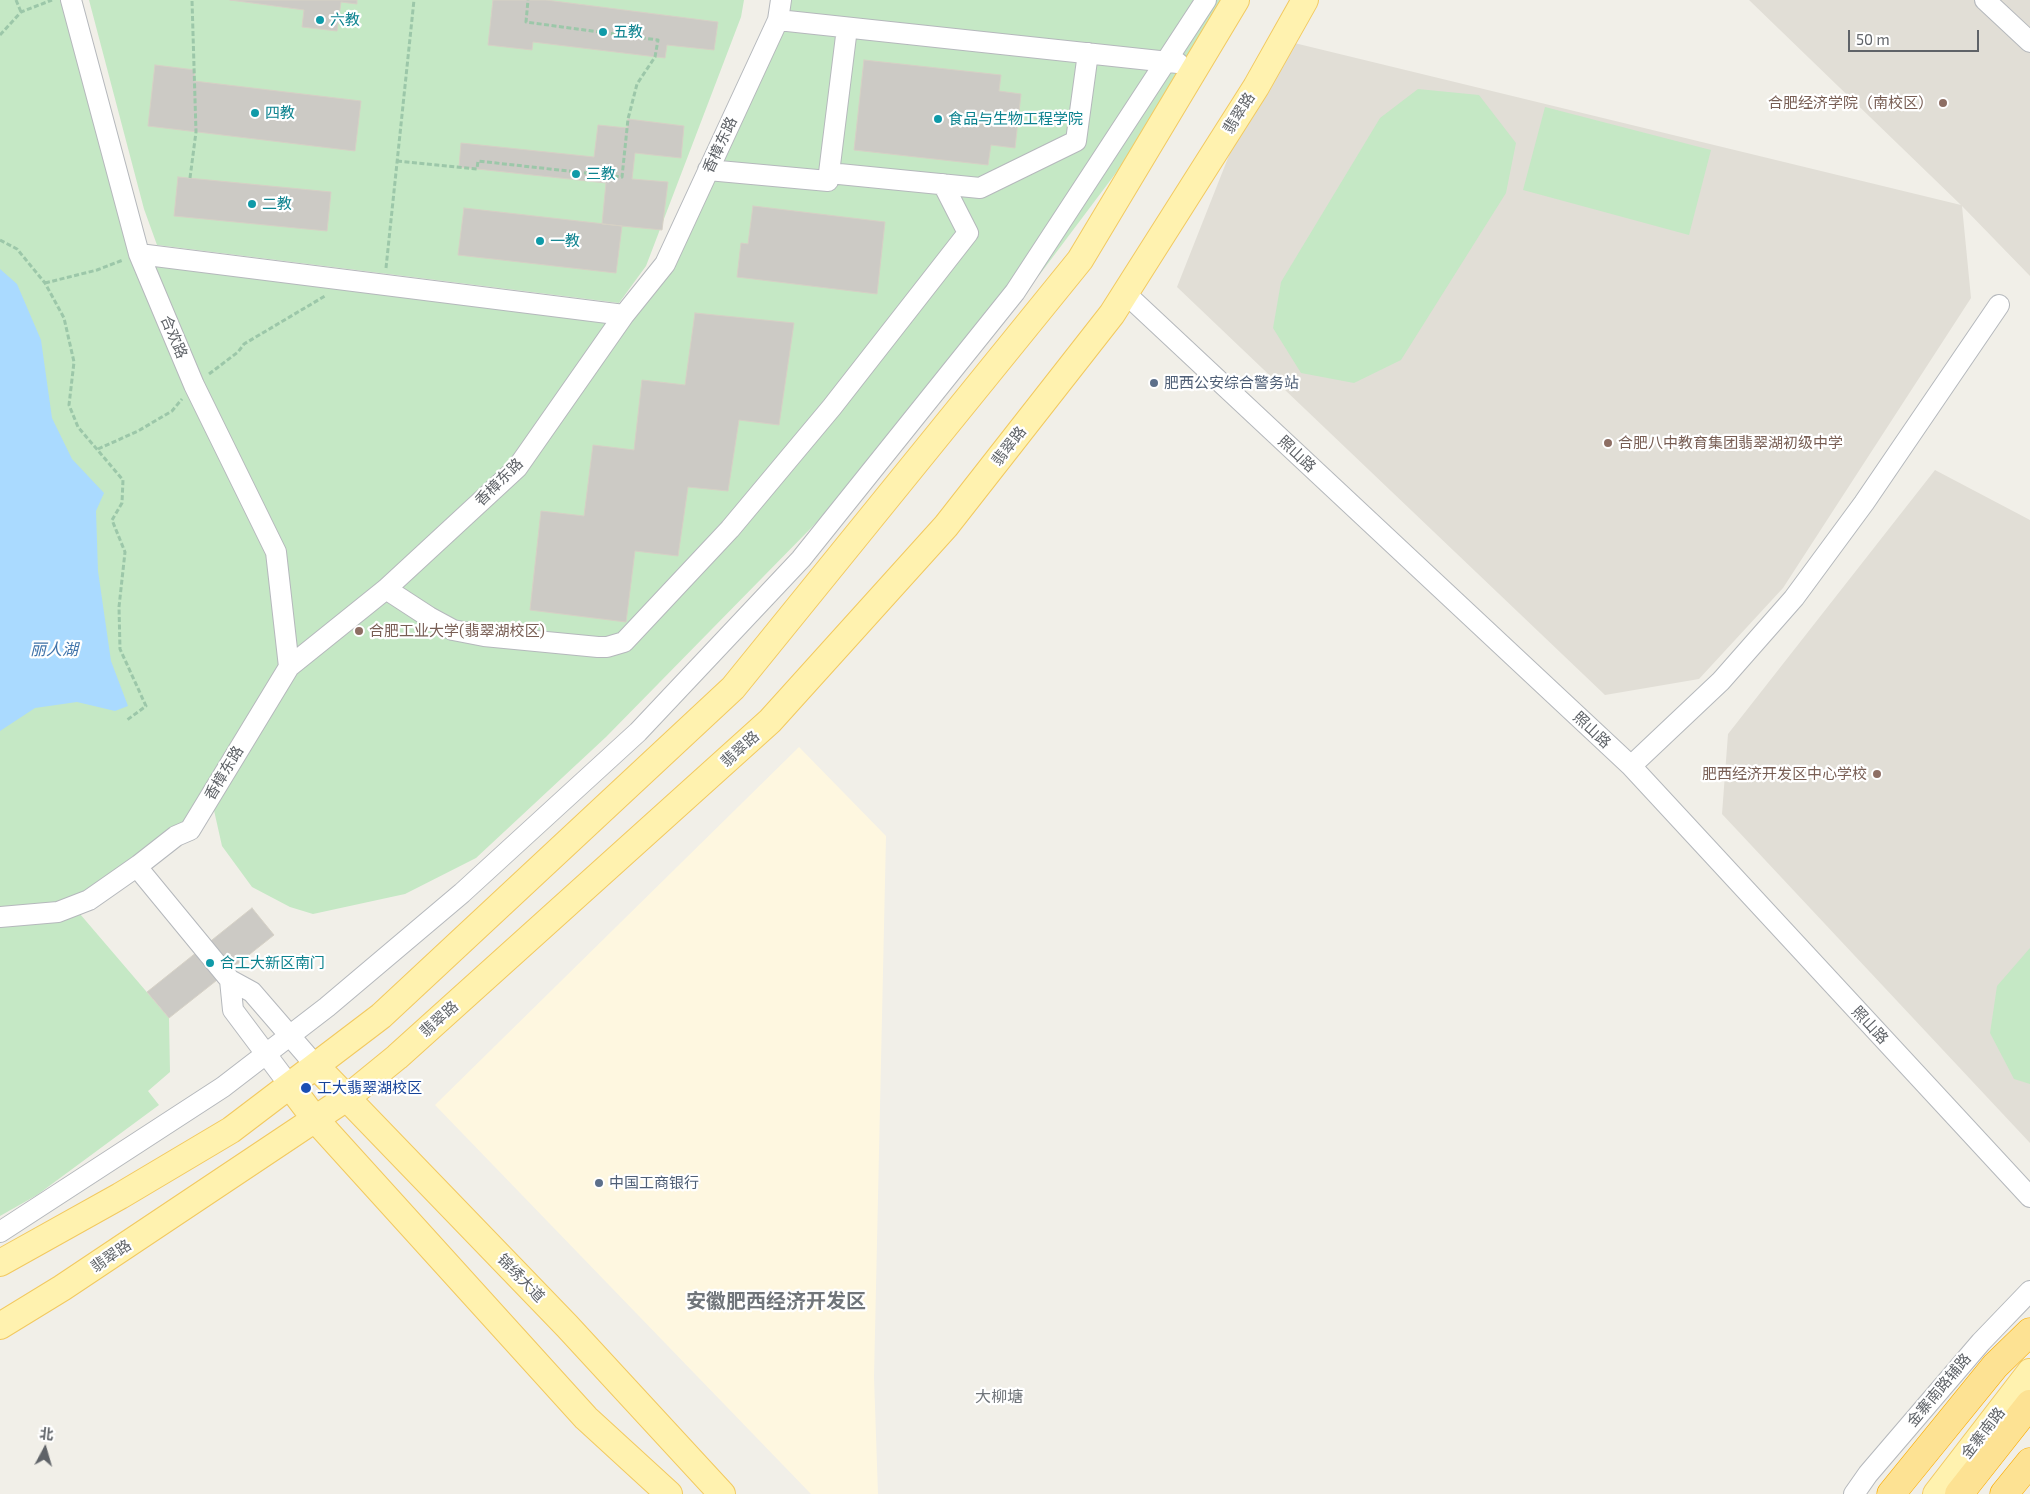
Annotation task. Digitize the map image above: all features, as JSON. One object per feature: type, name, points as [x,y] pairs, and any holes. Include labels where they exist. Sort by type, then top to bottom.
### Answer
[{"type":"highway","points":[[1891,1494],[1996,1366],[2030,1332]]},
{"type":"highway","points":[[1959,1494],[2030,1404]]},
{"type":"highway","points":[[2004,1494],[2030,1462]]},
{"type":"main road","points":[[0,1263],[120,1196],[231,1130],[381,1016],[733,688],[1080,260],[1236,0]]},
{"type":"main road","name":"翡翠路","points":[[0,1326],[62,1288],[348,1097],[397,1057],[770,721],[946,526],[1112,314],[1256,87],[1304,0]]},
{"type":"main road","name":"锦绣大道","points":[[316,1066],[567,1326],[722,1494]]},
{"type":"main road","points":[[290,1086],[315,1119],[586,1418],[669,1494]]},
{"type":"main road","name":"金寨南路","points":[[1936,1494],[2030,1372]]},
{"type":"street","name":"合欢路","points":[[71,0],[139,254],[194,386],[276,552],[289,666]]},
{"type":"street","name":"香樟东路","points":[[0,917],[58,912],[89,900],[138,866],[176,836],[190,830],[289,666],[386,589],[517,468],[624,316],[665,264],[778,20],[781,0]]},
{"type":"street","points":[[0,1232],[222,1087],[290,1036],[462,893],[638,732],[802,559],[1015,292],[1206,0]]},
{"type":"street","points":[[1985,0],[2030,42]]},
{"type":"street","points":[[778,20],[1197,65]]},
{"type":"street","points":[[708,170],[828,181],[847,28]]},
{"type":"street","points":[[829,173],[980,188],[1076,142],[1088,54]]},
{"type":"street","points":[[386,589],[453,630],[484,636],[598,647],[607,647],[624,642],[730,529],[826,415],[968,233],[942,184]]},
{"type":"street","points":[[139,254],[624,316]]},
{"type":"street","name":"照山路","points":[[1125,293],[1631,766],[2030,1197]]},
{"type":"street","points":[[1631,766],[1721,681],[1794,598],[1864,503],[1999,305]]},
{"type":"street","points":[[138,866],[230,980],[252,992],[316,1066]]},
{"type":"street","points":[[230,980],[233,1010],[290,1086]]},
{"type":"street","name":"金寨南路辅路","points":[[1854,1494],[1868,1474],[1981,1342],[2030,1291]]},
{"type":"path","points":[[16,0],[21,12]]},
{"type":"path","points":[[0,35],[21,12],[52,0]]},
{"type":"path","points":[[190,178],[196,132],[192,0]]},
{"type":"path","points":[[385,274],[414,0]]},
{"type":"path","points":[[397,161],[478,169],[478,161],[622,177],[630,110],[637,84],[655,57],[658,40],[526,22],[528,0]]},
{"type":"path","points":[[0,240],[17,249],[45,284],[64,318],[74,362],[69,405],[78,427],[123,480],[122,503],[112,520],[125,552],[119,607],[120,649],[146,706],[127,720]]},
{"type":"path","points":[[45,284],[97,270],[139,254]]},
{"type":"path","points":[[98,449],[138,431],[172,411],[194,386],[238,352],[244,344],[318,301],[347,280]]},
{"type":"shaded area","name":"合肥八中教育集团翡翠湖初级中学","points":[[1749,0],[2030,0],[2030,276],[1962,206],[1971,298],[1783,588],[1699,679],[1605,695],[1177,287],[1256,87],[1282,40],[1961,205]]},
{"type":"shaded area","name":"肥西经济开发区中心学校","points":[[1935,470],[2030,520],[2030,1143],[1722,814],[1728,734]]},
{"type":"shaded area","points":[[799,747],[886,836],[874,1377],[878,1494],[811,1494],[435,1105]]},
{"type":"green space","name":"合肥工业大学(翡翠湖校区)","points":[[0,0],[71,0],[139,254],[624,315],[665,264],[779,19],[782,0],[1236,0],[1197,65],[1040,274],[867,471],[606,737],[476,858],[405,894],[313,914],[290,907],[252,887],[222,846],[211,797],[176,836],[74,907],[169,1018],[170,1072],[148,1091],[159,1105],[37,1195],[0,1216]]},
{"type":"green space","points":[[89,0],[744,0],[741,17],[646,266],[619,303],[157,245],[144,209]]},
{"type":"green space","points":[[1418,89],[1479,95],[1516,143],[1506,193],[1401,360],[1354,383],[1301,373],[1273,328],[1281,282],[1380,118]]},
{"type":"green space","points":[[1545,107],[1711,150],[1689,235],[1523,190]]},
{"type":"green space","points":[[2030,948],[2030,1084],[2014,1079],[1990,1033],[1997,986]]},
{"type":"water","name":"丽人湖","points":[[0,269],[17,284],[41,340],[52,418],[72,459],[104,493],[96,511],[98,571],[111,661],[128,706],[115,711],[77,702],[35,708],[0,731]]},
{"type":"building","name":"六教","points":[[230,0],[357,0],[357,4],[341,2],[337,31],[302,27],[304,10]]},
{"type":"building","name":"五教","points":[[493,0],[546,0],[718,22],[714,50],[667,45],[665,58],[533,42],[532,50],[488,45]]},
{"type":"building","name":"食品与生物工程学院","points":[[864,60],[1001,75],[999,91],[1021,94],[1015,148],[991,145],[988,165],[854,150]]},
{"type":"building","name":"四教","points":[[155,65],[195,70],[194,81],[361,101],[355,151],[148,126]]},
{"type":"building","name":"三教","points":[[628,119],[684,126],[681,158],[635,153],[632,179],[668,182],[662,230],[602,224],[606,183],[459,167],[461,143],[594,157],[598,125],[627,128]]},
{"type":"building","name":"二教","points":[[178,177],[331,192],[327,231],[174,216]]},
{"type":"building","points":[[753,206],[885,222],[877,294],[737,277],[741,243],[748,244]]},
{"type":"building","name":"一教","points":[[464,208],[622,226],[616,273],[458,255]]},
{"type":"building","points":[[695,313],[794,323],[779,425],[739,420],[728,491],[688,487],[678,556],[635,551],[626,622],[530,610],[541,511],[584,516],[593,445],[634,450],[642,380],[685,385]]},
{"type":"building","name":"合工大新区南门","points":[[252,908],[274,935],[169,1018],[147,992]]},
{"type":"place","name":"六教","points":[[320,20]]},
{"type":"place","name":"五教","points":[[603,32]]},
{"type":"place","name":"合肥经济学院（南校区）","points":[[1943,103]]},
{"type":"place","name":"四教","points":[[255,113]]},
{"type":"place","name":"食品与生物工程学院","points":[[938,119]]},
{"type":"place","name":"三教","points":[[576,174]]},
{"type":"place","name":"二教","points":[[252,204]]},
{"type":"place","name":"一教","points":[[540,241]]},
{"type":"place","name":"肥西公安综合警务站","points":[[1154,383]]},
{"type":"place","name":"合肥八中教育集团翡翠湖初级中学","points":[[1608,443]]},
{"type":"place","name":"合肥工业大学(翡翠湖校区)","points":[[359,631]]},
{"type":"place","name":"肥西经济开发区中心学校","points":[[1877,774]]},
{"type":"place","name":"合工大新区南门","points":[[210,963]]},
{"type":"place","name":"工大翡翠湖校区","points":[[306,1088]]},
{"type":"place","name":"中国工商银行","points":[[599,1183]]},
{"type":"district","name":"安徽肥西经济开发区","points":[[776,1301]]},
{"type":"district","name":"大柳塘","points":[[999,1397]]}]
